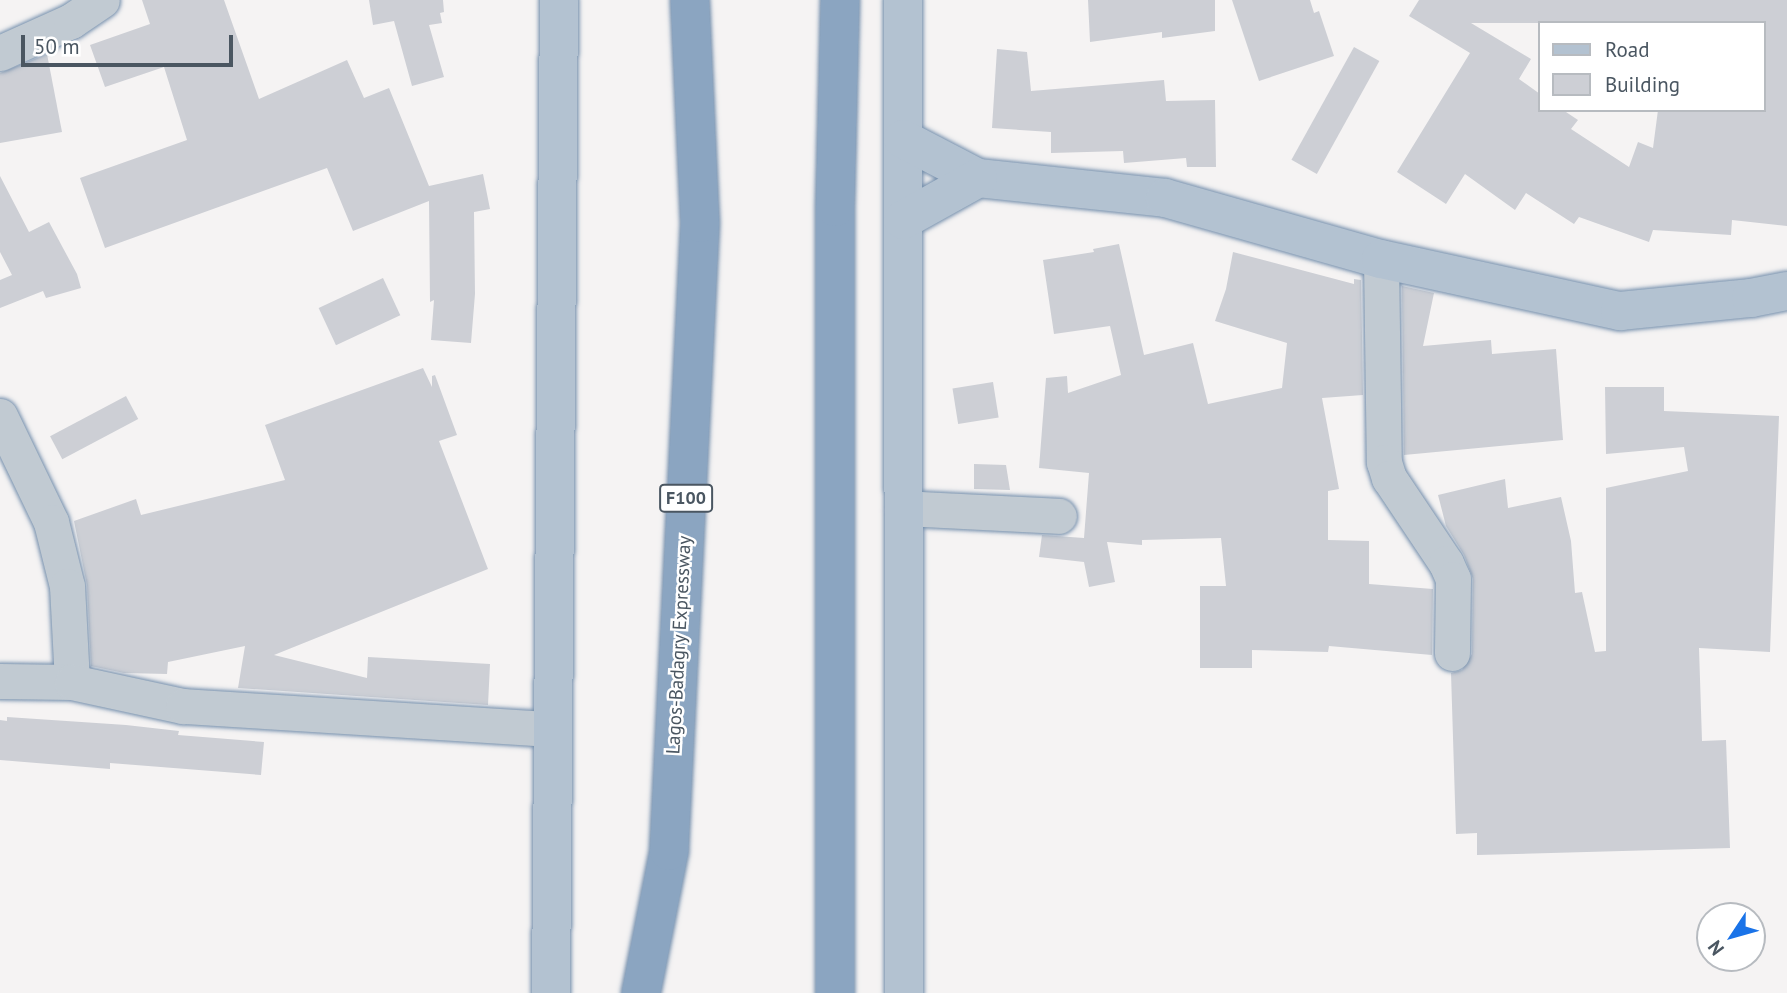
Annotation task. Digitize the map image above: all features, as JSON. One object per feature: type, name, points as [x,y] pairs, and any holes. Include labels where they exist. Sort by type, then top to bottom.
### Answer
[{"type":"highway","name":"Lagos-Badagry Expressway","points":[[640,993],[668,851],[700,223],[690,0]]},
{"type":"highway","points":[[835,993],[835,207],[840,0]]},
{"type":"main road","points":[[551,993],[559,0]]},
{"type":"main road","points":[[903,0],[904,993]]},
{"type":"main road","points":[[903,139],[978,178],[1165,198],[1381,259],[1620,311],[1751,299],[1787,291]]},
{"type":"main road","points":[[903,220],[978,178]]},
{"type":"street","points":[[0,53],[71,22],[102,0]]},
{"type":"street","points":[[1381,259],[1384,462],[1389,478],[1446,562],[1453,579],[1452,653]]},
{"type":"street","points":[[0,416],[51,522],[66,586],[72,682]]},
{"type":"street","points":[[902,508],[1059,516]]},
{"type":"street","points":[[0,681],[72,682],[183,706],[553,729]]},
{"type":"building","points":[[142,0],[224,0],[259,99],[347,60],[364,98],[389,88],[429,186],[483,174],[490,209],[474,212],[475,294],[471,343],[431,340],[434,300],[430,302],[429,201],[353,231],[327,168],[105,248],[80,178],[187,140],[164,67],[105,87],[90,45],[150,24]]},
{"type":"building","points":[[369,0],[443,0],[444,12],[440,13],[442,23],[429,25],[444,77],[412,86],[394,21],[373,25]]},
{"type":"building","points":[[1088,0],[1215,0],[1215,31],[1162,38],[1162,32],[1090,42]]},
{"type":"building","points":[[1232,0],[1310,0],[1314,13],[1319,11],[1334,56],[1259,81]]},
{"type":"building","points":[[1419,0],[1787,0],[1787,226],[1732,220],[1731,235],[1653,230],[1649,242],[1579,217],[1574,224],[1526,193],[1515,210],[1465,174],[1446,204],[1397,172],[1470,53],[1409,16]]},
{"type":"building","points":[[1354,47],[1379,61],[1317,174],[1291,160]]},
{"type":"building","points":[[997,49],[1027,52],[1031,91],[1164,80],[1166,101],[1215,100],[1216,167],[1187,167],[1186,158],[1124,163],[1123,151],[1051,153],[1051,132],[992,128]]},
{"type":"building","points":[[47,54],[62,132],[0,143],[0,73]]},
{"type":"building","points":[[0,176],[29,232],[49,222],[77,274],[81,288],[46,298],[43,291],[0,308],[0,280],[12,275],[0,252]]},
{"type":"building","points":[[1119,244],[1144,355],[1193,343],[1208,404],[1282,388],[1287,343],[1215,321],[1226,289],[1233,252],[1354,284],[1354,279],[1361,280],[1363,395],[1322,398],[1339,489],[1328,491],[1328,540],[1369,541],[1369,584],[1433,589],[1432,655],[1329,646],[1328,652],[1252,650],[1252,668],[1200,668],[1200,586],[1226,586],[1221,538],[1142,540],[1142,545],[1107,542],[1115,582],[1089,587],[1084,562],[1039,557],[1042,535],[1084,538],[1089,473],[1039,468],[1046,378],[1067,376],[1068,393],[1121,375],[1110,326],[1054,334],[1043,260],[1094,252],[1093,249]]},
{"type":"building","points":[[383,278],[400,315],[336,345],[319,308]]},
{"type":"building","points":[[1402,286],[1434,293],[1423,346],[1491,340],[1492,354],[1556,349],[1563,440],[1404,455]]},
{"type":"building","points":[[423,368],[432,387],[432,376],[435,375],[457,435],[439,441],[488,569],[274,655],[367,678],[368,657],[490,664],[488,705],[238,688],[245,646],[168,662],[167,674],[124,673],[91,666],[87,585],[74,521],[136,499],[141,515],[285,480],[265,425]]},
{"type":"building","points":[[993,382],[999,418],[958,424],[953,388]]},
{"type":"building","points":[[1605,387],[1664,387],[1664,411],[1779,416],[1770,652],[1699,648],[1702,741],[1726,740],[1730,848],[1477,855],[1477,833],[1456,834],[1451,673],[1462,670],[1472,654],[1473,579],[1464,555],[1446,526],[1438,495],[1505,479],[1508,508],[1561,497],[1571,541],[1575,593],[1582,592],[1595,652],[1606,651],[1606,488],[1688,471],[1684,447],[1606,454]]},
{"type":"building","points":[[126,396],[138,419],[62,459],[50,436]]},
{"type":"building","points":[[974,464],[1006,465],[1010,490],[974,489]]},
{"type":"building","points":[[7,717],[126,725],[179,731],[178,735],[264,742],[261,775],[110,763],[110,769],[0,760],[0,720],[7,721]]}]
